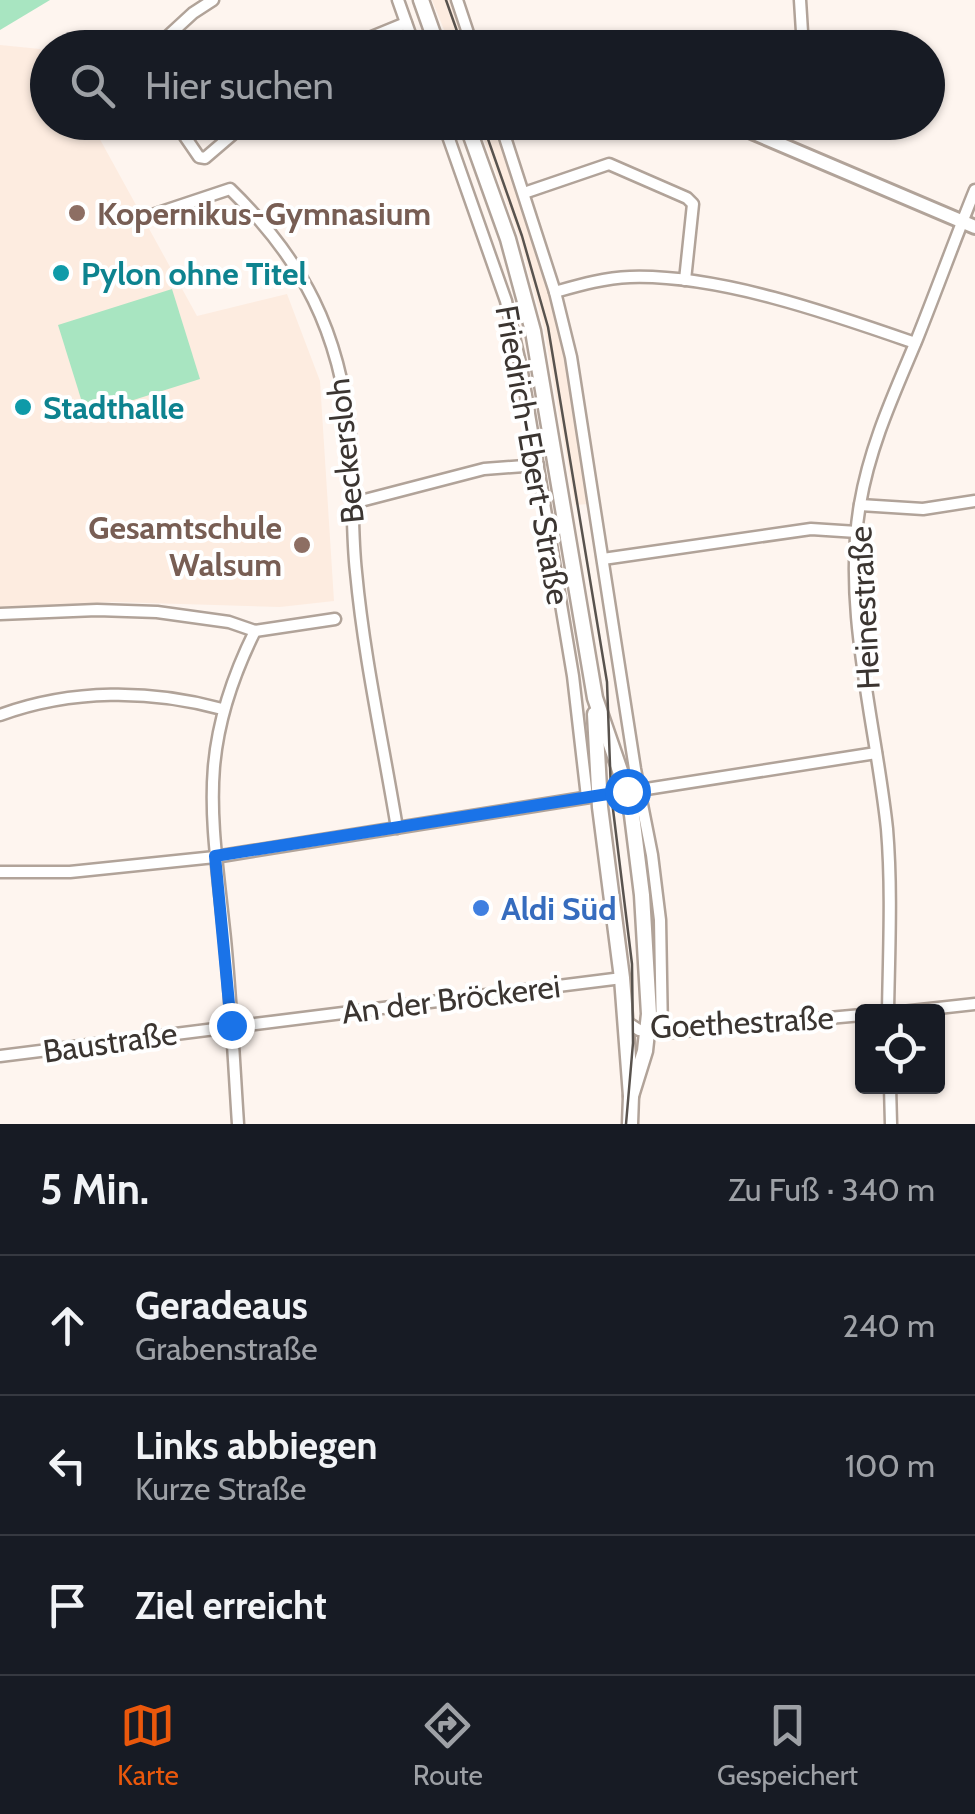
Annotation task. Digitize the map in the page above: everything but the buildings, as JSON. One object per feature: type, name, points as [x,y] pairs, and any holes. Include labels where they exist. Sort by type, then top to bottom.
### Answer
[{"type":"main road","points":[[421,0],[432,30]]},
{"type":"main road","name":"Friedrich-Ebert-Straße","points":[[472,140],[508,239],[533,331],[595,698],[593,796],[622,978],[631,1096]]},
{"type":"main road","name":"Friedrich-Ebert-Straße","points":[[595,698],[633,790],[655,1033],[631,1096]]},
{"type":"main road","points":[[630,1124],[631,1096]]},
{"type":"street","points":[[175,30],[213,0]]},
{"type":"street","points":[[398,0],[409,30]]},
{"type":"street","points":[[457,0],[467,30]]},
{"type":"street","points":[[800,0],[802,30]]},
{"type":"street","points":[[388,30],[406,22]]},
{"type":"street","points":[[188,140],[200,157],[211,156],[228,140]]},
{"type":"street","name":"Friedrich-Ebert-Straße","points":[[449,140],[506,301],[538,464],[593,796]]},
{"type":"street","points":[[506,140],[555,292],[571,357],[633,790]]},
{"type":"street","points":[[771,140],[969,224]]},
{"type":"street","points":[[524,193],[609,164],[687,198],[695,211],[685,280]]},
{"type":"street","name":"Beckersloh","points":[[149,216],[230,189],[264,222],[288,253],[319,310],[345,396],[359,600],[397,828]]},
{"type":"street","name":"Heinestraße","points":[[888,1004],[887,830],[859,608],[857,532],[872,450],[887,404],[969,224],[975,190]]},
{"type":"street","points":[[555,292],[610,279],[685,280],[781,302],[915,343]]},
{"type":"street","points":[[353,503],[484,470],[538,464]]},
{"type":"street","points":[[860,504],[923,509],[975,501]]},
{"type":"street","points":[[602,559],[812,529],[857,532]]},
{"type":"street","points":[[0,614],[157,612],[229,622],[255,631],[335,619]]},
{"type":"street","points":[[238,1124],[210,783],[222,709],[235,670],[255,631]]},
{"type":"street","points":[[0,715],[52,700],[91,695],[175,698],[222,709]]},
{"type":"street","points":[[0,872],[70,872],[215,856],[876,753]]},
{"type":"street","name":"An der Bröckerei","points":[[279,1020],[622,978]]},
{"type":"street","points":[[945,1007],[975,1004]]},
{"type":"street","name":"Goethestraße","points":[[624,1020],[655,1033],[855,1016]]},
{"type":"street","name":"Baustraße","points":[[0,1056],[279,1020]]},
{"type":"street","points":[[890,1094],[891,1124]]},
{"type":"shaded area","points":[[432,0],[453,0],[461,30],[444,30]]},
{"type":"shaded area","points":[[0,45],[30,48],[30,140],[100,140],[197,316],[287,294],[320,381],[334,601],[280,607],[114,602],[0,608]]},
{"type":"shaded area","points":[[484,140],[499,140],[543,266],[566,364],[589,504],[575,505],[544,328],[519,236]]},
{"type":"green space","points":[[0,0],[50,0],[0,30]]},
{"type":"green space","points":[[172,289],[200,379],[86,415],[58,325]]},
{"type":"tram line","points":[[446,0],[457,30]]},
{"type":"tram line","points":[[488,140],[548,327],[607,682],[611,793],[632,964],[633,1043],[626,1124]]},
{"type":"place","name":"Kopernikus-Gymnasium","points":[[77,213]]},
{"type":"place","name":"Pylon ohne Titel","points":[[61,273]]},
{"type":"place","name":"Stadthalle","points":[[23,407]]},
{"type":"place","name":"Gesamtschule Walsum","points":[[302,545]]},
{"type":"place","name":"Aldi Süd","points":[[481,908]]},
{"type":"route","points":[[231,1025],[215,856],[627,791]]}]
